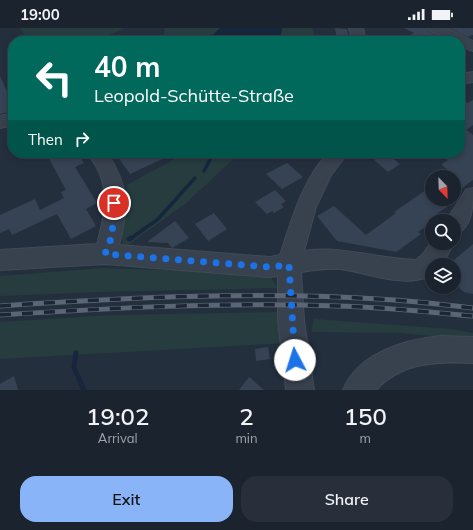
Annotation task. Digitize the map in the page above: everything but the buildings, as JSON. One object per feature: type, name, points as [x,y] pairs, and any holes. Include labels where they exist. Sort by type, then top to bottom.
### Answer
[{"type":"street","points":[[436,28],[452,36]]},
{"type":"street","points":[[100,158],[110,174],[114,185],[112,236],[105,254]]},
{"type":"street","points":[[300,390],[291,320],[289,265],[306,207],[323,171],[335,158]]},
{"type":"street","points":[[461,215],[473,196]]},
{"type":"street","points":[[0,260],[105,254],[270,267],[338,258],[409,269],[422,269],[438,250]]},
{"type":"street","points":[[357,390],[366,379],[382,366],[400,357],[420,351],[439,348],[473,350]]},
{"type":"green space","points":[[20,28],[125,28],[107,36],[25,36]]},
{"type":"green space","points":[[165,28],[220,28],[212,36],[164,36]]},
{"type":"green space","points":[[282,28],[312,28],[314,36],[281,36]]},
{"type":"green space","points":[[176,158],[235,158],[185,204],[124,248],[122,239],[127,185]]},
{"type":"green space","points":[[102,268],[268,273],[278,288],[0,296],[0,276]]},
{"type":"green space","points":[[285,312],[287,343],[0,359],[0,322],[112,315]]},
{"type":"green space","points":[[314,319],[451,329],[473,333],[473,340],[401,333],[311,332]]},
{"type":"water","points":[[220,28],[282,28],[281,36],[212,36]]},
{"type":"waterway","points":[[204,171],[211,158]]},
{"type":"waterway","points":[[130,239],[158,219],[195,178]]},
{"type":"waterway","points":[[76,353],[74,368],[84,390]]},
{"type":"railway","points":[[0,306],[197,296],[296,296],[394,300],[473,308]]},
{"type":"railway","points":[[0,315],[210,305],[295,305],[405,310],[473,316]]},
{"type":"route","points":[[114,203],[112,236],[105,254],[270,267],[289,265],[291,320],[295,360]]}]
